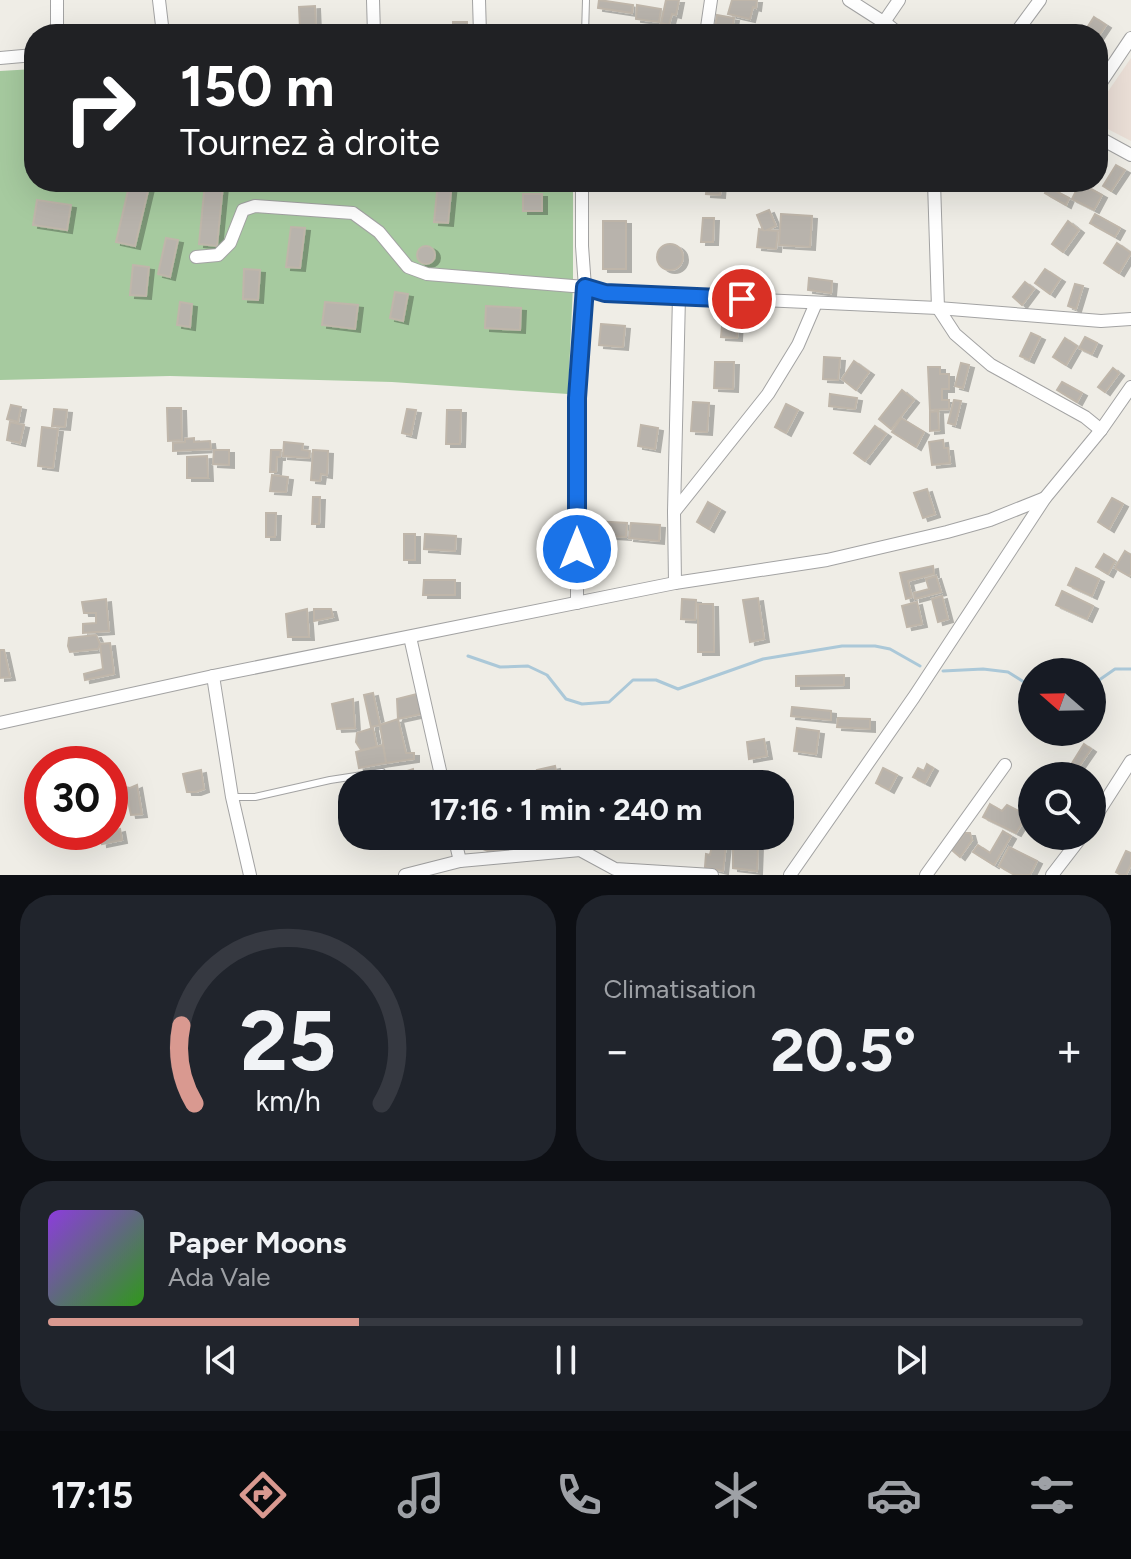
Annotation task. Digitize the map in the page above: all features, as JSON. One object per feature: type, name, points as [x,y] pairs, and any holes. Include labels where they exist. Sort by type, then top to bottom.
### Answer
[{"type":"street","points":[[57,0],[57,24]]},
{"type":"street","points":[[159,0],[162,24]]},
{"type":"street","points":[[373,0],[374,24]]},
{"type":"street","points":[[479,0],[480,24]]},
{"type":"street","points":[[707,24],[711,0]]},
{"type":"street","points":[[849,0],[886,24]]},
{"type":"street","points":[[884,22],[899,0]]},
{"type":"street","points":[[1022,24],[1040,0]]},
{"type":"street","points":[[1108,72],[1131,38]]},
{"type":"street","points":[[0,58],[24,56]]},
{"type":"street","points":[[1108,142],[1131,155]]},
{"type":"street","points":[[577,603],[577,398],[585,287],[582,192]]},
{"type":"street","points":[[934,192],[938,308],[955,334],[991,365],[1085,417],[1101,430]]},
{"type":"street","points":[[196,257],[218,255],[230,243],[243,210],[255,206],[326,210],[353,213],[379,232],[408,267],[427,274],[585,287],[605,293],[938,308],[1101,321],[1131,319]]},
{"type":"street","points":[[675,583],[679,296]]},
{"type":"street","points":[[674,512],[768,394],[798,345],[816,303]]},
{"type":"street","points":[[790,875],[914,697],[1045,498],[1101,430],[1131,387]]},
{"type":"street","points":[[0,723],[213,676],[675,583],[827,560],[990,520],[1045,498]]},
{"type":"street","points":[[410,637],[440,770]]},
{"type":"street","points":[[213,676],[232,797],[250,875]]},
{"type":"street","points":[[1106,800],[1131,761]]},
{"type":"street","points":[[926,875],[1005,765]]},
{"type":"street","points":[[457,850],[460,861]]},
{"type":"street","points":[[405,875],[460,861],[580,850],[615,869],[712,875]]},
{"type":"street","points":[[1052,875],[1071,850]]},
{"type":"lane","points":[[585,24],[586,0]]},
{"type":"lane","points":[[232,797],[255,797],[338,779]]},
{"type":"shaded area","points":[[1131,58],[1131,141],[1108,129],[1108,91]]},
{"type":"green space","points":[[24,70],[24,192],[573,192],[568,394],[392,382],[170,376],[0,380],[0,71]]},
{"type":"building","points":[[599,0],[633,5],[632,13],[598,8]]},
{"type":"building","points":[[666,0],[679,0],[676,15],[672,14],[669,24],[661,23]]},
{"type":"building","points":[[732,0],[757,0],[750,19],[728,14]]},
{"type":"building","points":[[637,5],[661,9],[659,22],[636,19]]},
{"type":"building","points":[[315,6],[316,24],[300,24],[299,7]]},
{"type":"building","points":[[717,15],[734,18],[733,24],[716,24]]},
{"type":"building","points":[[1094,17],[1104,24],[1090,24]]},
{"type":"building","points":[[1116,165],[1125,170],[1111,191],[1108,189],[1108,178]]},
{"type":"building","points":[[128,192],[148,192],[135,246],[116,242]]},
{"type":"building","points":[[204,192],[222,192],[217,246],[199,244]]},
{"type":"building","points":[[437,192],[451,192],[448,223],[434,222]]},
{"type":"building","points":[[1058,192],[1069,198],[1066,205],[1045,193]]},
{"type":"building","points":[[1076,192],[1102,195],[1094,210],[1072,199]]},
{"type":"building","points":[[523,194],[542,194],[542,211],[523,211]]},
{"type":"building","points":[[37,200],[71,205],[67,230],[33,225]]},
{"type":"building","points":[[769,210],[776,226],[767,230],[778,231],[776,249],[757,247],[759,229],[763,230],[757,215]]},
{"type":"building","points":[[781,214],[812,216],[810,247],[779,245]]},
{"type":"building","points":[[1095,214],[1120,228],[1115,237],[1090,223]]},
{"type":"building","points":[[703,218],[714,218],[713,242],[701,242]]},
{"type":"building","points":[[603,221],[626,221],[626,269],[603,269]]},
{"type":"building","points":[[1068,221],[1079,230],[1063,252],[1052,244]]},
{"type":"building","points":[[291,227],[305,228],[300,268],[286,267]]},
{"type":"building","points":[[166,238],[178,240],[170,277],[158,274]]},
{"type":"building","points":[[1117,243],[1131,253],[1119,273],[1104,263]]},
{"type":"building","points":[[670,244],[679,248],[683,257],[679,266],[670,270],[661,266],[657,257],[661,248]]},
{"type":"building","points":[[422,246],[430,246],[435,255],[433,262],[422,264],[417,259],[417,251]]},
{"type":"building","points":[[133,265],[149,267],[146,296],[130,295]]},
{"type":"building","points":[[244,269],[260,270],[258,300],[243,299]]},
{"type":"building","points":[[1045,269],[1060,279],[1050,294],[1035,283]]},
{"type":"building","points":[[809,278],[832,281],[831,293],[808,290]]},
{"type":"building","points":[[1025,282],[1034,289],[1022,305],[1013,297]]},
{"type":"building","points":[[1075,284],[1083,286],[1076,309],[1068,306]]},
{"type":"building","points":[[395,292],[408,294],[403,321],[390,318]]},
{"type":"building","points":[[180,302],[192,304],[190,327],[177,325]]},
{"type":"building","points":[[325,302],[358,305],[355,329],[322,325]]},
{"type":"building","points":[[486,306],[521,308],[520,330],[485,328]]},
{"type":"building","points":[[723,315],[738,316],[737,338],[721,337]]},
{"type":"building","points":[[601,324],[625,326],[623,347],[599,345]]},
{"type":"building","points":[[1031,333],[1040,337],[1029,360],[1020,356]]},
{"type":"building","points":[[1085,337],[1097,343],[1092,354],[1079,348]]},
{"type":"building","points":[[1065,338],[1077,346],[1066,365],[1053,357]]},
{"type":"building","points":[[824,357],[840,358],[838,380],[823,379]]},
{"type":"building","points":[[854,361],[869,372],[856,390],[842,379]]},
{"type":"building","points":[[715,362],[734,362],[733,389],[714,388]]},
{"type":"building","points":[[961,363],[969,365],[963,388],[955,386]]},
{"type":"building","points":[[928,367],[940,367],[940,374],[949,374],[949,389],[942,389],[942,400],[949,400],[949,409],[930,410]]},
{"type":"building","points":[[1113,368],[1119,373],[1105,392],[1098,387]]},
{"type":"building","points":[[1062,382],[1082,393],[1077,402],[1057,390]]},
{"type":"building","points":[[902,390],[914,400],[891,429],[879,419]]},
{"type":"building","points":[[830,394],[857,398],[855,409],[829,406]]},
{"type":"building","points":[[954,400],[961,401],[955,425],[948,423]]},
{"type":"building","points":[[693,402],[709,403],[707,432],[691,431]]},
{"type":"building","points":[[786,404],[798,410],[786,433],[775,427]]},
{"type":"building","points":[[11,405],[21,407],[18,422],[7,419]]},
{"type":"building","points":[[167,408],[181,408],[182,440],[168,441]]},
{"type":"building","points":[[54,409],[67,410],[65,427],[52,426]]},
{"type":"building","points":[[407,409],[416,410],[411,435],[402,433]]},
{"type":"building","points":[[447,410],[461,410],[460,444],[446,444]]},
{"type":"building","points":[[938,411],[939,430],[930,431],[930,412]]},
{"type":"building","points":[[901,418],[924,432],[916,447],[892,432]]},
{"type":"building","points":[[10,422],[24,425],[20,443],[7,440]]},
{"type":"building","points":[[641,425],[658,428],[655,449],[638,446]]},
{"type":"building","points":[[875,426],[886,434],[865,461],[854,453]]},
{"type":"building","points":[[42,427],[58,429],[53,468],[38,466]]},
{"type":"building","points":[[194,438],[194,442],[210,441],[211,449],[173,451],[173,443]]},
{"type":"building","points":[[943,440],[944,448],[948,448],[950,463],[932,465],[929,442]]},
{"type":"building","points":[[284,442],[303,444],[302,450],[310,451],[309,458],[283,456]]},
{"type":"building","points":[[214,450],[229,450],[229,465],[213,464]]},
{"type":"building","points":[[271,450],[281,450],[276,472],[270,472]]},
{"type":"building","points":[[313,450],[328,451],[327,475],[321,474],[320,481],[311,480]]},
{"type":"building","points":[[207,456],[208,478],[187,478],[187,457]]},
{"type":"building","points":[[272,475],[288,477],[286,492],[270,491]]},
{"type":"building","points":[[927,489],[935,514],[923,518],[914,493]]},
{"type":"building","points":[[313,497],[320,497],[319,524],[312,524]]},
{"type":"building","points":[[1112,498],[1123,504],[1109,529],[1098,522]]},
{"type":"building","points":[[708,502],[720,509],[709,529],[697,522]]},
{"type":"building","points":[[266,513],[276,513],[275,537],[266,537]]},
{"type":"building","points":[[594,521],[627,523],[626,537],[594,535]]},
{"type":"building","points":[[631,523],[660,525],[659,541],[629,538]]},
{"type":"building","points":[[404,534],[415,534],[415,560],[404,560]]},
{"type":"building","points":[[425,534],[456,536],[455,551],[424,549]]},
{"type":"building","points":[[1125,551],[1131,555],[1129,576],[1115,568]]},
{"type":"building","points":[[1104,554],[1115,561],[1108,574],[1096,567]]},
{"type":"building","points":[[933,566],[934,574],[908,581],[912,597],[906,599],[900,573]]},
{"type":"building","points":[[1076,568],[1099,579],[1092,596],[1068,585]]},
{"type":"building","points":[[936,576],[941,592],[915,599],[914,593],[929,589],[926,579]]},
{"type":"building","points":[[424,580],[455,580],[455,595],[423,595]]},
{"type":"building","points":[[1062,591],[1093,606],[1087,619],[1056,605]]},
{"type":"building","points":[[942,596],[948,619],[938,622],[932,599]]},
{"type":"building","points":[[758,598],[764,639],[750,642],[743,600]]},
{"type":"building","points":[[106,599],[109,631],[83,633],[83,624],[96,623],[96,613],[84,613],[82,602]]},
{"type":"building","points":[[682,599],[696,600],[695,620],[681,619]]},
{"type":"building","points":[[917,602],[922,624],[907,627],[902,606]]},
{"type":"building","points":[[698,604],[713,604],[714,652],[698,652]]},
{"type":"building","points":[[307,609],[309,637],[288,637],[286,614]]},
{"type":"building","points":[[314,609],[331,609],[333,617],[314,621]]},
{"type":"building","points":[[96,635],[100,644],[98,649],[70,652],[69,638]]},
{"type":"building","points":[[110,643],[114,674],[85,680],[84,674],[103,669],[100,644]]},
{"type":"building","points":[[0,650],[4,650],[10,677],[0,678]]},
{"type":"building","points":[[844,675],[844,685],[796,686],[796,676]]},
{"type":"building","points":[[373,693],[380,725],[371,727],[364,695]]},
{"type":"building","points":[[417,694],[421,714],[398,719],[397,699]]},
{"type":"building","points":[[353,699],[355,728],[337,729],[332,704]]},
{"type":"building","points":[[792,707],[831,711],[831,720],[791,716]]},
{"type":"building","points":[[838,718],[870,719],[870,729],[837,727]]},
{"type":"building","points":[[398,719],[406,753],[414,753],[414,759],[386,763],[380,725]]},
{"type":"building","points":[[373,728],[377,747],[361,750],[356,742],[357,733]]},
{"type":"building","points":[[797,728],[819,731],[816,754],[794,751]]},
{"type":"building","points":[[764,739],[767,756],[749,759],[747,742]]},
{"type":"building","points":[[383,745],[386,763],[359,768],[356,752]]},
{"type":"building","points":[[1083,746],[1091,749],[1082,762],[1073,762]]},
{"type":"building","points":[[927,764],[933,768],[925,783],[913,777],[918,768],[924,771]]},
{"type":"building","points":[[883,768],[897,775],[889,790],[876,783]]},
{"type":"building","points":[[201,770],[204,789],[187,792],[183,774]]},
{"type":"building","points":[[137,785],[142,814],[131,815],[128,801],[130,788]]},
{"type":"building","points":[[990,804],[1002,811],[1007,805],[1018,810],[1018,830],[1016,833],[983,817]]},
{"type":"building","points":[[1003,831],[1011,836],[994,865],[973,852],[978,845],[990,853]]},
{"type":"building","points":[[965,833],[970,833],[972,840],[960,857],[952,850]]},
{"type":"building","points":[[1009,847],[1037,861],[1030,875],[1015,875],[999,866]]},
{"type":"building","points":[[711,850],[725,850],[723,871],[705,867],[706,854],[710,855]]},
{"type":"building","points":[[733,850],[758,850],[757,871],[733,868]]},
{"type":"building","points":[[1126,851],[1131,853],[1131,864],[1126,875],[1121,875],[1116,872]]},
{"type":"waterway","points":[[468,656],[500,667],[528,666],[547,675],[566,699],[582,704],[609,702],[633,680],[656,680],[678,689],[763,659],[842,646],[890,649],[920,666]]},
{"type":"waterway","points":[[943,671],[983,669],[1008,672],[1018,678]]},
{"type":"waterway","points":[[1106,675],[1115,669],[1131,669]]},
{"type":"route","points":[[577,549],[577,398],[585,287],[605,293],[742,299]]}]
